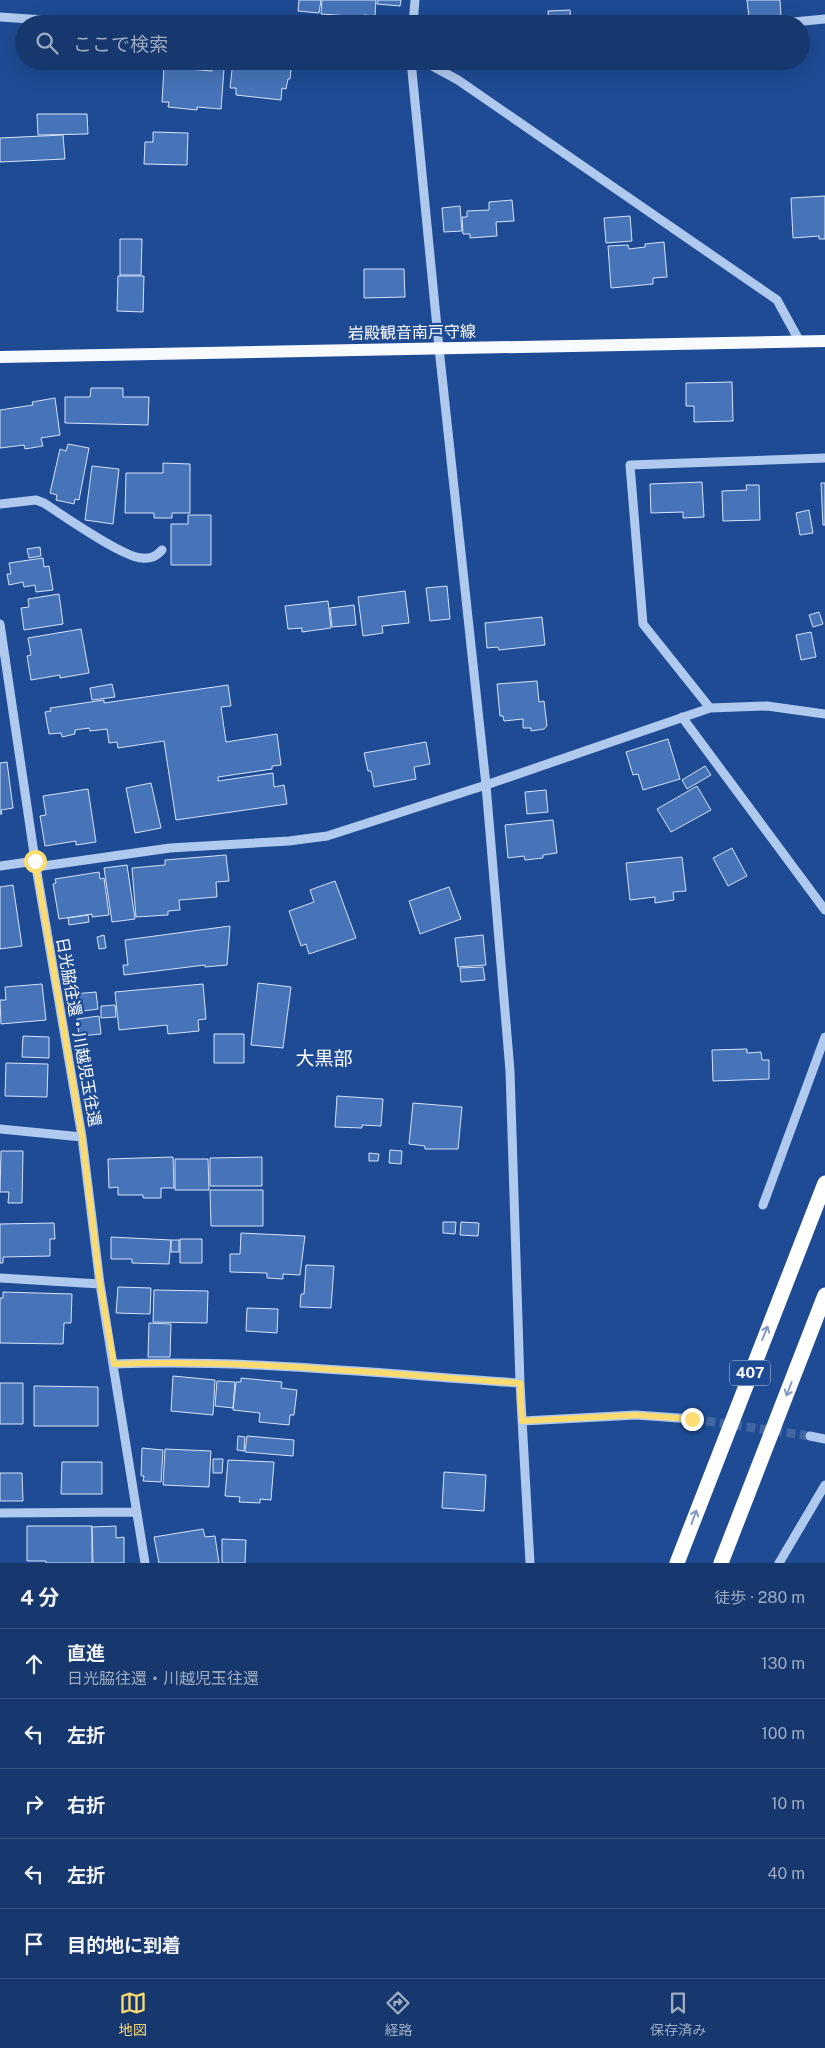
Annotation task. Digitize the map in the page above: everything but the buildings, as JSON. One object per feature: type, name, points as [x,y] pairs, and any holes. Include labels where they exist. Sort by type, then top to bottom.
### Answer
[{"type":"highway","name":"407","points":[[677,1563],[825,1184]]},
{"type":"highway","name":"407","points":[[721,1563],[825,1295]]},
{"type":"main road","name":"岩殿観音南戸守線","points":[[0,357],[825,341]]},
{"type":"street","points":[[414,15],[416,0]]},
{"type":"street","points":[[0,18],[15,19]]},
{"type":"street","points":[[810,20],[825,19]]},
{"type":"street","points":[[412,70],[439,348],[486,785],[510,1071],[520,1383],[530,1563]]},
{"type":"street","points":[[440,70],[458,80],[777,300],[800,342]]},
{"type":"street","points":[[710,708],[643,624],[630,465],[825,458]]},
{"type":"street","points":[[0,504],[36,500],[44,503],[121,550],[140,558],[155,557],[162,550]]},
{"type":"street","name":"日光脇往還・川越児玉往還","points":[[0,627],[35,864],[82,1136],[100,1284],[145,1563]]},
{"type":"street","points":[[0,866],[35,864],[170,848],[289,841],[327,836],[486,785],[710,708],[767,706],[825,714]]},
{"type":"street","points":[[682,717],[825,910]]},
{"type":"street","points":[[763,1205],[825,1037]]},
{"type":"street","points":[[0,1129],[82,1136]]},
{"type":"street","points":[[0,1278],[100,1284]]},
{"type":"street","points":[[114,1364],[169,1362],[282,1366],[520,1383]]},
{"type":"street","points":[[522,1421],[636,1415],[692,1419]]},
{"type":"street","points":[[810,1436],[825,1439]]},
{"type":"street","points":[[778,1563],[825,1485]]},
{"type":"street","points":[[0,1512],[136,1512]]},
{"type":"tunnel","points":[[693,1419],[810,1436]]},
{"type":"district","name":"大黒部","points":[[324,1058]]},
{"type":"route","points":[[35,861],[82,1136],[100,1284],[114,1364],[169,1362],[282,1366],[520,1383],[522,1421],[636,1415],[692,1419]]}]
